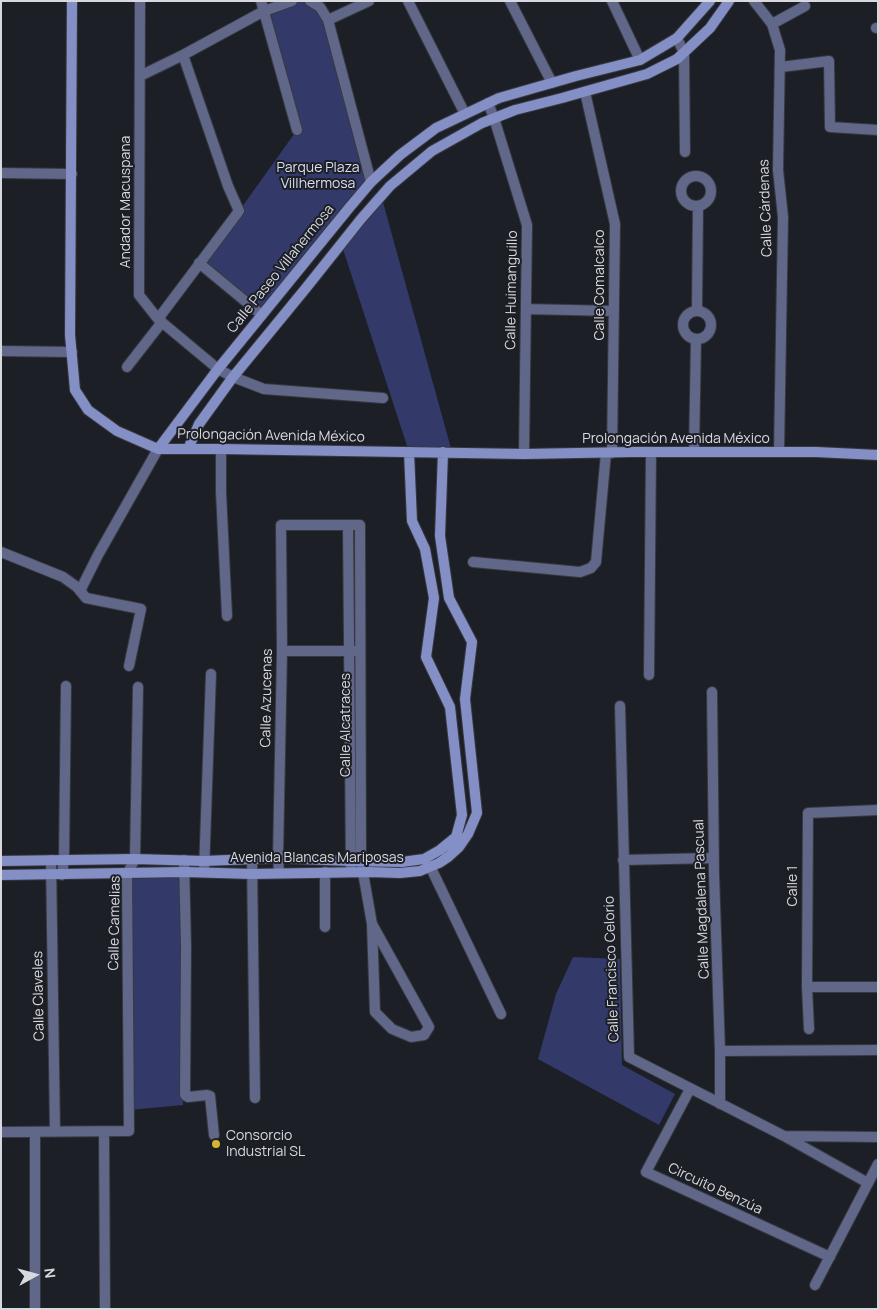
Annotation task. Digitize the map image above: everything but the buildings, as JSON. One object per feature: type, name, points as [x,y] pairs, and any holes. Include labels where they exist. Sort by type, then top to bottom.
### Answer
[{"type":"street","name":"Prolongación Avenida México","points":[[72,1],[70,335],[74,390],[88,410],[117,431],[158,449],[524,454],[816,452],[878,455]]},
{"type":"street","name":"Andador Macuspana","points":[[140,1],[139,294],[160,321],[218,369],[233,377],[264,390],[382,398]]},
{"type":"street","points":[[140,76],[183,55],[262,6],[292,1]]},
{"type":"street","points":[[310,1],[320,7],[328,20],[371,182]]},
{"type":"street","points":[[328,20],[369,1]]},
{"type":"street","points":[[408,1],[465,114]]},
{"type":"street","points":[[510,1],[552,83]]},
{"type":"street","points":[[612,1],[640,60]]},
{"type":"street","name":"Calle Paseo Villahermosa","points":[[158,449],[218,369],[349,208],[371,182],[400,155],[436,128],[499,98],[640,60],[677,38],[710,1]]},
{"type":"street","points":[[188,449],[199,424],[233,377],[361,219],[390,186],[432,151],[482,123],[515,110],[647,74],[677,59],[710,28],[728,1]]},
{"type":"street","name":"Calle Cárdenas","points":[[754,1],[772,24],[780,50],[778,170],[783,217],[778,452]]},
{"type":"street","points":[[262,6],[297,130]]},
{"type":"street","points":[[772,24],[805,6]]},
{"type":"street","points":[[677,38],[684,53],[685,152]]},
{"type":"street","points":[[127,367],[199,263],[239,211],[228,186],[183,55]]},
{"type":"street","points":[[780,67],[829,61],[830,127],[878,130]]},
{"type":"street","name":"Calle Comalcalco","points":[[473,562],[580,572],[591,568],[596,562],[609,453],[615,224],[585,92]]},
{"type":"street","name":"Calle Huimanguillo","points":[[488,103],[527,225],[524,454]]},
{"type":"street","points":[[1,173],[72,174]]},
{"type":"street","points":[[697,310],[698,206]]},
{"type":"street","points":[[349,208],[361,219]]},
{"type":"street","points":[[199,263],[262,315]]},
{"type":"street","points":[[526,309],[614,311]]},
{"type":"street","points":[[697,310],[703,311],[708,316],[711,328],[703,338],[696,339],[690,338],[685,334],[682,328],[682,321],[690,311],[697,310]]},
{"type":"street","points":[[694,452],[696,339]]},
{"type":"street","points":[[1,351],[72,352]]},
{"type":"street","points":[[80,591],[98,555],[158,449]]},
{"type":"street","points":[[221,449],[221,492],[227,616]]},
{"type":"street","name":"Avenida Blancas Mariposas","points":[[1,861],[278,858],[354,865],[402,862],[424,858],[440,850],[456,837],[462,815],[450,707],[426,657],[434,598],[425,549],[412,521],[409,452]]},
{"type":"street","name":"Avenida Blancas Mariposas","points":[[354,865],[362,872],[400,873],[420,870],[430,866],[448,857],[459,847],[468,834],[477,813],[465,699],[472,642],[448,598],[440,536],[443,452]]},
{"type":"street","points":[[649,675],[651,452]]},
{"type":"street","name":"Calle Azucenas","points":[[279,872],[282,651],[281,525],[348,525]]},
{"type":"street","name":"Calle Alcatraces","points":[[354,651],[348,525],[360,525],[354,651],[354,865]]},
{"type":"street","points":[[1,552],[63,577],[86,598],[142,609],[129,666]]},
{"type":"street","points":[[282,651],[354,651]]},
{"type":"street","points":[[204,872],[211,674]]},
{"type":"street","points":[[62,875],[64,860],[66,686]]},
{"type":"street","name":"Calle Camelias","points":[[104,1132],[129,1131],[127,874],[135,859],[138,687]]},
{"type":"street","name":"Calle Magdalena Pascual","points":[[712,692],[720,1104]]},
{"type":"street","name":"Calle Francisco Celorio","points":[[620,706],[629,1057],[784,1136],[868,1183]]},
{"type":"street","name":"Calle 1","points":[[809,1029],[807,987],[808,813],[878,810]]},
{"type":"street","points":[[623,860],[714,858]]},
{"type":"street","points":[[252,859],[255,1098]]},
{"type":"street","name":"Calle Claveles","points":[[51,860],[55,1132]]},
{"type":"street","points":[[184,860],[186,946],[185,1094],[188,1097],[210,1096],[214,1135]]},
{"type":"street","name":"Avenida Blancas Mariposas","points":[[1,875],[325,872],[354,865]]},
{"type":"street","points":[[430,866],[501,1014]]},
{"type":"street","points":[[325,872],[325,927]]},
{"type":"street","points":[[362,872],[372,924],[375,1012],[392,1029],[411,1037],[424,1035],[429,1027],[372,924]]},
{"type":"street","points":[[807,987],[878,987]]},
{"type":"street","points":[[720,1051],[878,1050]]},
{"type":"street","name":"Circuito Benzúa","points":[[690,1089],[646,1172],[830,1258]]},
{"type":"street","points":[[1,1132],[104,1132],[105,1309]]},
{"type":"street","points":[[35,1132],[35,1309]]},
{"type":"street","points":[[784,1136],[878,1137]]},
{"type":"street","points":[[815,1285],[878,1164]]},
{"type":"green space","name":"Parque Plaza Villhermosa","points":[[291,1],[310,1],[320,7],[371,182],[262,315],[199,263],[297,130],[264,11]]},
{"type":"green space","points":[[381,195],[452,452],[409,452],[341,243]]},
{"type":"green space","points":[[183,872],[183,1105],[129,1110],[127,874]]},
{"type":"green space","points":[[573,957],[620,959],[622,1065],[675,1094],[659,1125],[538,1059],[556,994]]},
{"type":"place","name":"Consorcio Industrial SL","points":[[216,1144]]}]
